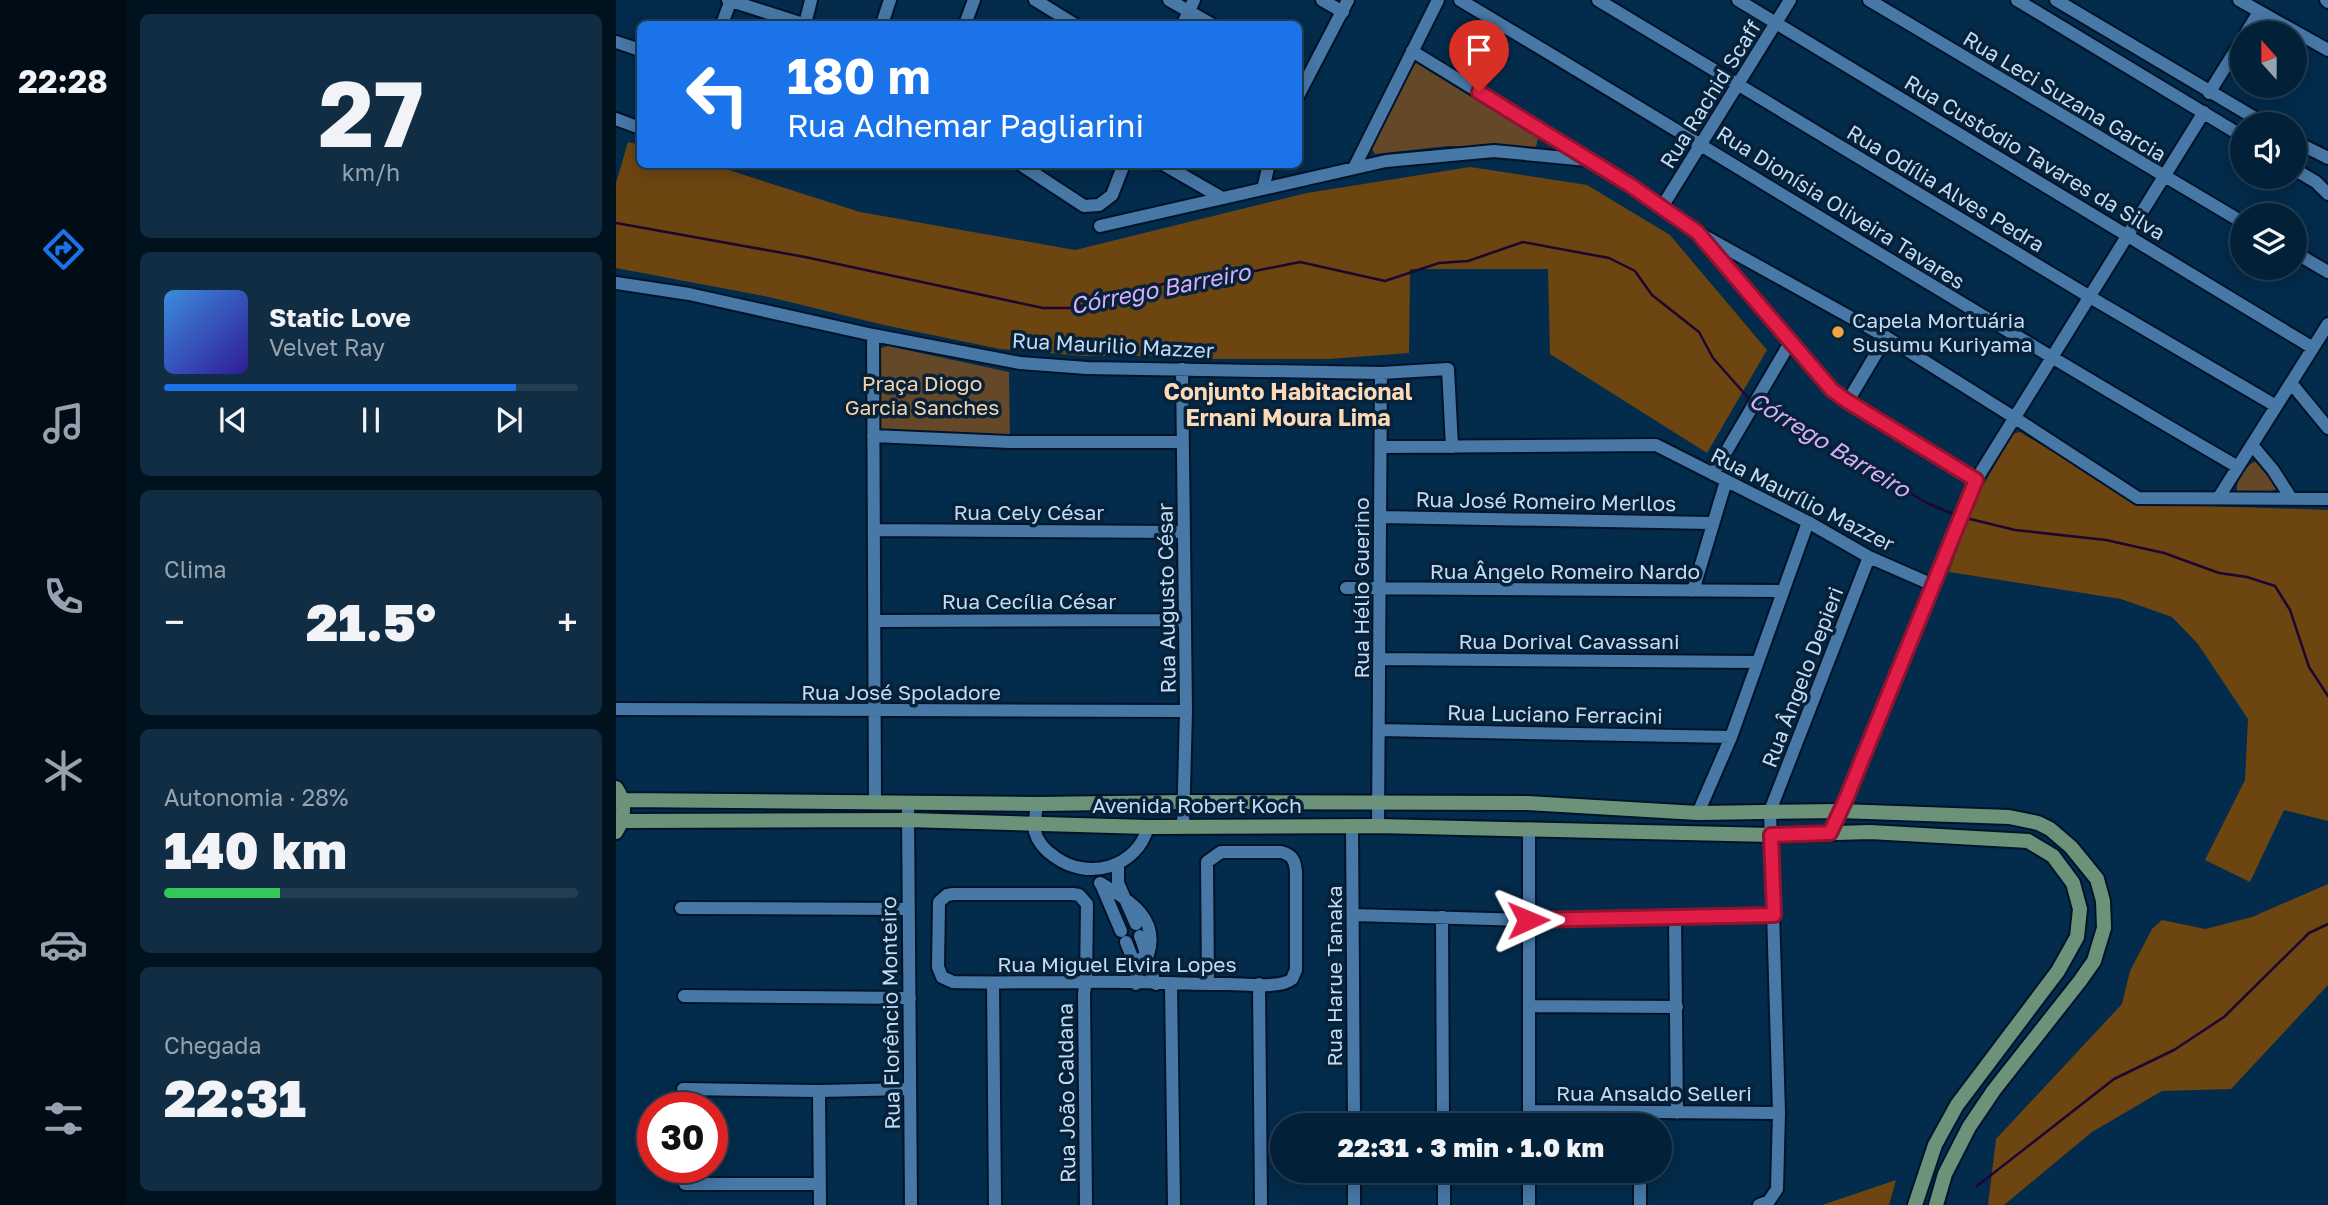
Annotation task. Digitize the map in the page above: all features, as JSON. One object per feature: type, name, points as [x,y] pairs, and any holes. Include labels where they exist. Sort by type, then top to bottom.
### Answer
[{"type":"main road","name":"Avenida Robert Koch","points":[[619,794],[1037,804],[1527,803],[1698,813],[1840,811],[2009,817],[2038,823],[2059,836],[2086,863],[2096,879],[2103,901],[2104,928],[2094,961],[1969,1127],[1945,1174],[1936,1205]]},
{"type":"main road","points":[[619,794],[619,827]]},
{"type":"main road","name":"Avenida Robert Koch","points":[[619,827],[908,820],[1149,827],[1352,826],[1771,835],[1950,835],[2028,841],[2053,856],[2073,883],[2080,909],[2077,937],[2059,971],[1956,1105],[1935,1145],[1915,1205]]},
{"type":"street","points":[[723,21],[730,0],[795,21]]},
{"type":"street","points":[[805,21],[811,0]]},
{"type":"street","points":[[883,21],[890,0]]},
{"type":"street","points":[[966,21],[974,0]]},
{"type":"street","points":[[1035,0],[1069,21]]},
{"type":"street","points":[[1169,0],[1206,21]]},
{"type":"street","points":[[1303,76],[1345,6],[1322,0]]},
{"type":"street","points":[[1354,168],[1438,0]]},
{"type":"street","name":"Rua Dionísia Oliveira Tavares","points":[[1460,0],[1702,144],[2052,359],[2238,467]]},
{"type":"street","name":"Rua Odília Alves Pedra","points":[[1598,0],[2276,406]]},
{"type":"street","name":"Rua Custódio Tavares da Silva","points":[[1738,0],[2313,348]]},
{"type":"street","name":"Rua Rachid Scaff","points":[[1662,207],[1790,0]]},
{"type":"street","name":"Rua Leci Suzana Garcia","points":[[1869,0],[2230,215]]},
{"type":"street","points":[[2017,0],[2034,4],[2230,128]]},
{"type":"street","points":[[2056,0],[2243,112]]},
{"type":"street","points":[[2239,0],[2328,50]]},
{"type":"street","points":[[2253,21],[2259,12]]},
{"type":"street","points":[[616,42],[637,49]]},
{"type":"street","points":[[1412,51],[1590,160],[1697,232],[1886,337],[2138,498],[2328,499]]},
{"type":"street","points":[[2209,93],[2230,59]]},
{"type":"street","points":[[1830,833],[1976,480],[2204,112]]},
{"type":"street","points":[[616,119],[637,127]]},
{"type":"street","points":[[2307,148],[2328,158]]},
{"type":"street","points":[[1100,226],[1387,161],[1493,151],[1590,160]]},
{"type":"street","points":[[1026,168],[1084,205],[1099,205],[1112,195],[1122,168]]},
{"type":"street","points":[[1170,168],[1222,198]]},
{"type":"street","points":[[1263,189],[1268,168]]},
{"type":"street","points":[[2307,177],[2328,194]]},
{"type":"street","points":[[1697,232],[1832,390],[1976,480]]},
{"type":"street","points":[[2307,260],[2328,272]]},
{"type":"street","name":"Rua Maurilio Mazzer","points":[[616,283],[689,294],[873,335],[1020,363],[1087,368],[1381,373],[1448,369],[1452,447]]},
{"type":"street","points":[[2219,498],[2328,324]]},
{"type":"street","points":[[873,335],[876,801]]},
{"type":"street","points":[[1847,401],[1886,337]]},
{"type":"street","points":[[1713,474],[1791,341]]},
{"type":"street","name":"Rua Augusto César","points":[[1182,369],[1186,711],[1183,827]]},
{"type":"street","name":"Rua Hélio Guerino","points":[[1378,827],[1381,373]]},
{"type":"street","points":[[2291,383],[2328,428]]},
{"type":"street","points":[[873,436],[1010,442],[1183,442]]},
{"type":"street","name":"Rua Maurílio Mazzer","points":[[1452,447],[1656,445],[1808,522],[1869,557],[1933,585]]},
{"type":"street","points":[[2252,445],[2291,498]]},
{"type":"street","points":[[1381,447],[1452,447]]},
{"type":"street","points":[[1693,591],[1726,481]]},
{"type":"street","name":"Rua José Romeiro Merllos","points":[[1380,517],[1712,523]]},
{"type":"street","points":[[1698,813],[1731,737],[1808,522]]},
{"type":"street","name":"Rua Cely César","points":[[874,530],[1184,532]]},
{"type":"street","name":"Rua Ângelo Depieri","points":[[1770,811],[1869,557]]},
{"type":"street","name":"Rua Ângelo Romeiro Nardo","points":[[1346,589],[1783,592]]},
{"type":"street","name":"Rua Cecília César","points":[[874,621],[1185,620]]},
{"type":"street","name":"Rua Dorival Cavassani","points":[[1380,659],[1758,662]]},
{"type":"street","name":"Rua José Spoladore","points":[[616,709],[1186,711]]},
{"type":"street","name":"Rua Luciano Ferracini","points":[[1379,730],[1731,737]]},
{"type":"street","name":"Rua Florêncio Monteiro","points":[[908,802],[911,1205]]},
{"type":"street","points":[[1037,804],[1035,825],[1039,841],[1048,852],[1068,865],[1086,870],[1118,864],[1142,841],[1149,827]]},
{"type":"street","points":[[1759,1205],[1769,1201],[1776,1193],[1779,1114],[1770,811]]},
{"type":"street","name":"Rua Harue Tanaka","points":[[1352,826],[1354,1113]]},
{"type":"street","points":[[1529,830],[1530,1111]]},
{"type":"street","name":"Rua Miguel Elvira Lopes","points":[[942,977],[953,982],[993,983],[1086,982],[1136,984],[1156,984],[1171,984],[1208,984],[1283,984],[1293,979],[1296,970],[1294,860],[1289,855],[1281,852],[1221,852],[1210,858],[1206,867],[1208,984]]},
{"type":"street","points":[[1118,864],[1117,879],[1148,955],[1150,971],[1156,984]]},
{"type":"street","points":[[1086,870],[1142,915],[1152,938],[1148,955]]},
{"type":"street","points":[[1100,883],[1138,973],[1136,984]]},
{"type":"street","name":"Rua João Caldana","points":[[942,977],[937,967],[938,907],[942,897],[953,894],[1073,894],[1084,899],[1088,908],[1084,993],[1086,1205]]},
{"type":"street","points":[[681,908],[908,909]]},
{"type":"street","points":[[1353,915],[1528,920],[1774,915]]},
{"type":"street","points":[[1442,917],[1443,1113]]},
{"type":"street","points":[[1675,917],[1677,1113]]},
{"type":"street","points":[[1134,962],[1148,955]]},
{"type":"street","points":[[993,983],[995,1205]]},
{"type":"street","points":[[1171,984],[1174,1205]]},
{"type":"street","points":[[1259,984],[1261,1205]]},
{"type":"street","points":[[684,996],[910,998]]},
{"type":"street","points":[[1530,1006],[1677,1007]]},
{"type":"street","points":[[683,1089],[910,1089]]},
{"type":"street","points":[[819,1091],[820,1205]]},
{"type":"street","name":"Rua Ansaldo Selleri","points":[[1530,1111],[1557,1113]]},
{"type":"street","name":"Rua Ansaldo Selleri","points":[[1672,1114],[1779,1114]]},
{"type":"street","points":[[1354,1183],[1354,1205]]},
{"type":"street","points":[[1444,1183],[1444,1205]]},
{"type":"street","points":[[1529,1183],[1529,1205]]},
{"type":"street","points":[[1640,1183],[1640,1205]]},
{"type":"street","points":[[685,1184],[820,1184]]},
{"type":"green space","points":[[1416,63],[1531,133],[1538,138],[1536,147],[1448,146],[1375,154],[1372,149],[1409,70]]},
{"type":"green space","name":"Praça Diogo Garcia Sanches","points":[[888,346],[1009,372],[1010,442],[879,433],[877,349]]},
{"type":"green space","points":[[2258,461],[2278,489],[2266,492],[2237,491],[2243,472]]},
{"type":"shaded area","points":[[628,142],[637,144],[637,168],[722,168],[860,212],[1075,250],[1307,193],[1470,167],[1587,185],[1670,235],[1767,350],[1707,453],[1550,354],[1548,269],[1410,269],[1409,353],[1329,359],[1202,359],[1179,356],[1085,356],[1000,349],[769,297],[616,268],[616,183]]},
{"type":"shaded area","points":[[2020,432],[2133,500],[2148,504],[2328,510],[2328,821],[2284,810],[2250,882],[2205,860],[2245,780],[2248,719],[2198,644],[2172,617],[2121,599],[1949,572],[1974,502],[2012,434]]},
{"type":"shaded area","points":[[2328,884],[2328,985],[2231,1089],[2162,1091],[2092,1132],[2004,1205],[1988,1205],[1996,1139],[2122,1004],[2130,971],[2152,929],[2162,920],[2205,929],[2252,917]]},
{"type":"shaded area","points":[[1896,1180],[1889,1205],[1822,1205]]},
{"type":"waterway","name":"Córrego Barreiro","points":[[616,223],[805,257],[1043,308],[1073,308],[1186,278],[1245,273],[1300,262],[1385,281],[1439,263],[1468,261],[1523,242],[1609,258],[1635,271],[1652,295],[1699,332],[1713,358],[1751,401]]},
{"type":"waterway","name":"Córrego Barreiro","points":[[1757,405],[1929,504],[1956,515]]},
{"type":"waterway","name":"Córrego Barreiro","points":[[1966,518],[2015,530],[2106,540],[2164,553],[2219,573],[2247,577],[2275,586],[2290,610],[2309,667],[2328,696]]},
{"type":"waterway","points":[[1977,1186],[2114,1079],[2174,1050],[2224,1017],[2309,933],[2328,924]]},
{"type":"place","name":"Capela Mortuária Susumu Kuriyama","points":[[1838,332]]},
{"type":"district","name":"Conjunto Habitacional Ernani Moura Lima","points":[[1288,404]]},
{"type":"route","points":[[1479,92],[1630,185],[1697,232],[1832,390],[1976,480],[1830,833],[1771,835],[1774,915],[1528,920]]}]
